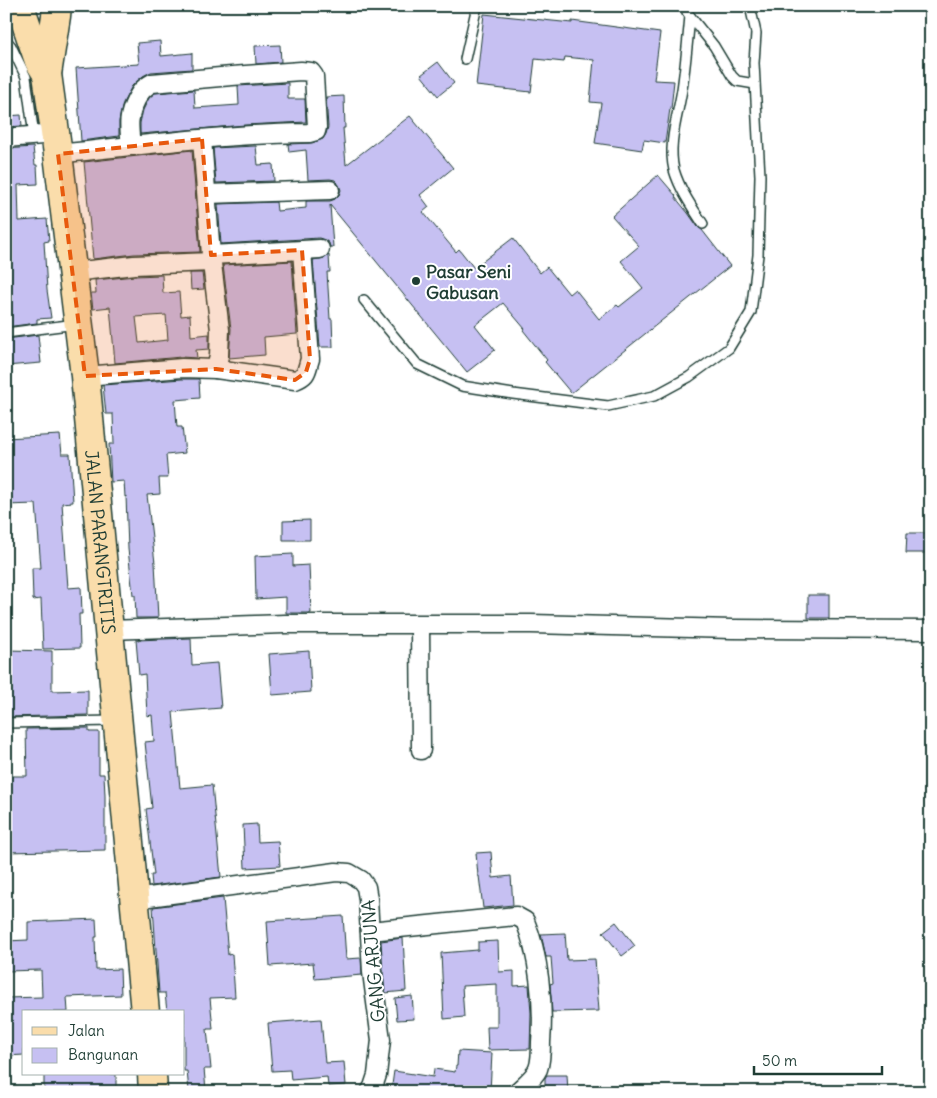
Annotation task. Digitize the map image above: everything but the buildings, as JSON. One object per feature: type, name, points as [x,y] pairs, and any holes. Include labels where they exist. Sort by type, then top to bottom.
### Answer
[{"type":"main road","name":"JALAN PARANGTRITIS","points":[[20,6],[39,61],[47,74]]},
{"type":"main road","name":"JALAN PARANGTRITIS","points":[[56,6],[47,74],[49,141],[73,272],[85,376],[145,1010]]},
{"type":"main road","points":[[152,1076],[153,1092]]},
{"type":"street","points":[[6,138],[131,146],[202,139],[316,132],[314,76],[311,72],[301,71],[152,83],[142,90],[130,112],[131,146]]},
{"type":"street","points":[[202,139],[220,330],[220,356],[216,369]]},
{"type":"street","points":[[207,194],[330,190]]},
{"type":"street","points":[[73,272],[320,249]]},
{"type":"street","points":[[85,376],[182,368],[216,369],[295,380],[303,377],[310,359],[302,250]]},
{"type":"street","points":[[109,630],[285,624],[523,624],[732,629],[931,630]]},
{"type":"street","points":[[420,625],[420,750]]},
{"type":"street","name":"GANG ARJUNA","points":[[134,900],[336,872],[348,873],[360,880],[366,887],[368,899],[372,972],[381,1040],[377,1075],[370,1092]]},
{"type":"street","points":[[370,930],[516,916],[525,921],[538,969],[543,1022],[537,1070],[530,1080],[517,1092]]},
{"type":"lane","points":[[466,59],[477,6]]},
{"type":"lane","points":[[687,6],[687,12],[714,46],[737,82],[755,84]]},
{"type":"lane","points":[[364,300],[417,364],[462,386],[513,394],[608,406],[654,396],[689,377],[729,348],[751,312],[758,255],[760,176],[754,63],[756,33],[750,6]]},
{"type":"lane","points":[[690,16],[683,83],[671,153],[678,181],[703,224]]},
{"type":"lane","points":[[6,40],[11,46],[26,77],[49,141]]},
{"type":"lane","points":[[6,333],[78,324]]},
{"type":"lane","points":[[6,723],[117,721]]},
{"type":"highlighted area","points":[[202,139],[211,255],[302,250],[310,359],[306,372],[295,380],[216,369],[85,376],[58,154]]},
{"type":"place","name":"Pasar Seni Gabusan","points":[[416,281]]}]
